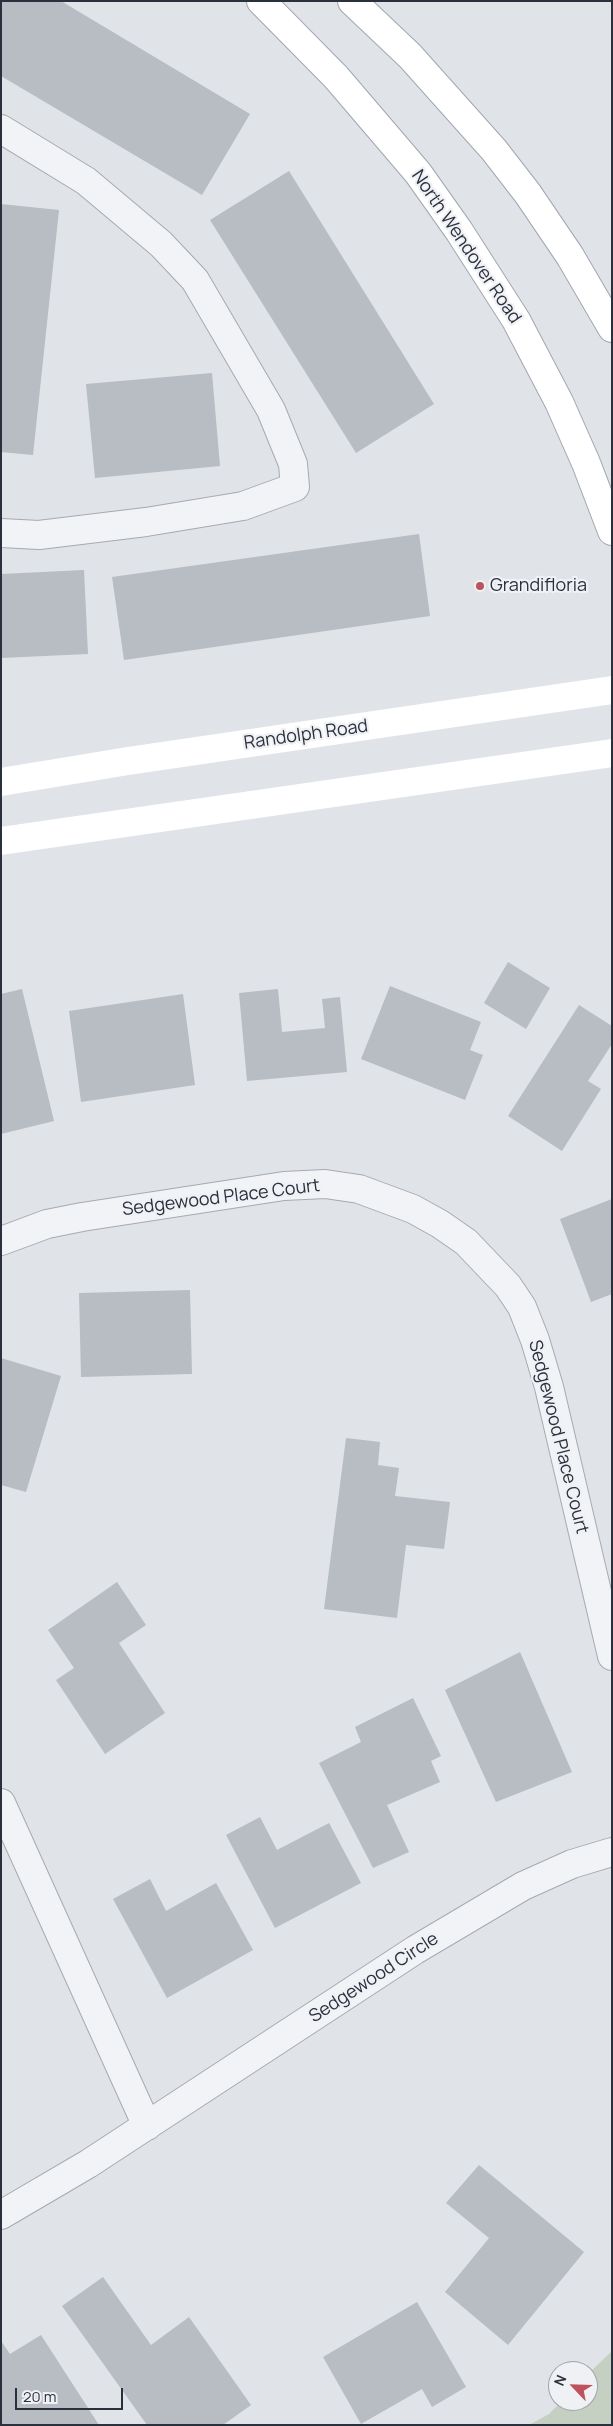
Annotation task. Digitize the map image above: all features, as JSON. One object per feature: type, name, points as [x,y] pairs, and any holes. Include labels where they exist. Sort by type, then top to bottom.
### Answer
[{"type":"main road","name":"North Wendover Road","points":[[261,1],[329,70],[377,125],[418,173],[459,231],[516,320],[559,402],[586,463],[612,531]]},
{"type":"main road","points":[[352,1],[410,56],[494,150],[528,194],[570,256],[612,328]]},
{"type":"main road","name":"Randolph Road","points":[[1,782],[128,761],[612,690]]},
{"type":"main road","points":[[1,841],[612,753]]},
{"type":"street","points":[[1,129],[86,181],[160,244],[195,280],[271,410],[293,464],[295,487],[277,496],[243,506],[146,522],[39,534],[1,533]]},
{"type":"street","name":"Sedgewood Place Court","points":[[1,1241],[47,1224],[82,1217],[284,1186],[325,1184],[359,1189],[413,1209],[440,1224],[466,1242],[508,1286],[522,1307],[536,1340],[549,1387],[612,1656]]},
{"type":"street","points":[[1,1803],[147,2126]]},
{"type":"street","name":"Sedgewood Circle","points":[[1,2215],[88,2164],[415,1950],[482,1910],[523,1886],[572,1864],[612,1852]]},
{"type":"green space","points":[[612,2351],[612,2425],[529,2425],[552,2411],[598,2411],[598,2364]]},
{"type":"building","points":[[1,1],[61,1],[250,114],[202,195],[1,76]]},
{"type":"building","points":[[289,171],[434,404],[356,453],[210,220]]},
{"type":"building","points":[[1,204],[59,210],[33,455],[1,452]]},
{"type":"building","points":[[212,373],[220,466],[95,478],[86,384]]},
{"type":"building","points":[[419,534],[430,616],[124,660],[112,577]]},
{"type":"building","points":[[84,570],[88,654],[1,658],[1,574]]},
{"type":"building","points":[[508,962],[550,988],[526,1029],[484,1003]]},
{"type":"building","points":[[390,986],[481,1022],[470,1050],[483,1055],[465,1100],[361,1059]]},
{"type":"building","points":[[22,989],[54,1121],[1,1134],[1,994]]},
{"type":"building","points":[[278,989],[282,1032],[325,1028],[322,999],[340,997],[347,1072],[247,1081],[239,993]]},
{"type":"building","points":[[183,994],[195,1085],[81,1102],[69,1011]]},
{"type":"building","points":[[579,1005],[612,1026],[612,1044],[588,1081],[601,1089],[562,1151],[508,1116]]},
{"type":"building","points":[[612,1199],[612,1294],[591,1302],[560,1219]]},
{"type":"building","points":[[190,1290],[192,1374],[81,1377],[79,1293]]},
{"type":"building","points":[[1,1358],[61,1376],[26,1492],[1,1485]]},
{"type":"building","points":[[346,1438],[380,1442],[378,1465],[399,1468],[395,1496],[450,1502],[444,1549],[406,1545],[397,1618],[324,1609]]},
{"type":"building","points":[[117,1582],[146,1625],[119,1643],[165,1713],[105,1754],[56,1680],[74,1668],[48,1630]]},
{"type":"building","points":[[520,1652],[572,1772],[496,1802],[445,1690]]},
{"type":"building","points":[[413,1698],[441,1756],[431,1761],[440,1782],[387,1805],[409,1852],[373,1868],[319,1763],[361,1742],[355,1727]]},
{"type":"building","points":[[260,1817],[277,1850],[329,1823],[361,1883],[275,1928],[226,1835]]},
{"type":"building","points":[[150,1879],[166,1911],[216,1883],[253,1950],[167,1998],[113,1899]]},
{"type":"building","points":[[479,2165],[584,2252],[508,2345],[445,2292],[489,2238],[446,2203]]},
{"type":"building","points":[[103,2277],[151,2345],[189,2317],[251,2405],[223,2425],[147,2425],[62,2306]]},
{"type":"building","points":[[417,2302],[466,2387],[432,2407],[422,2389],[361,2424],[323,2357]]},
{"type":"building","points":[[41,2335],[99,2425],[1,2425],[1,2341],[10,2354]]},
{"type":"place","name":"Grandifloria","points":[[480,586]]}]
